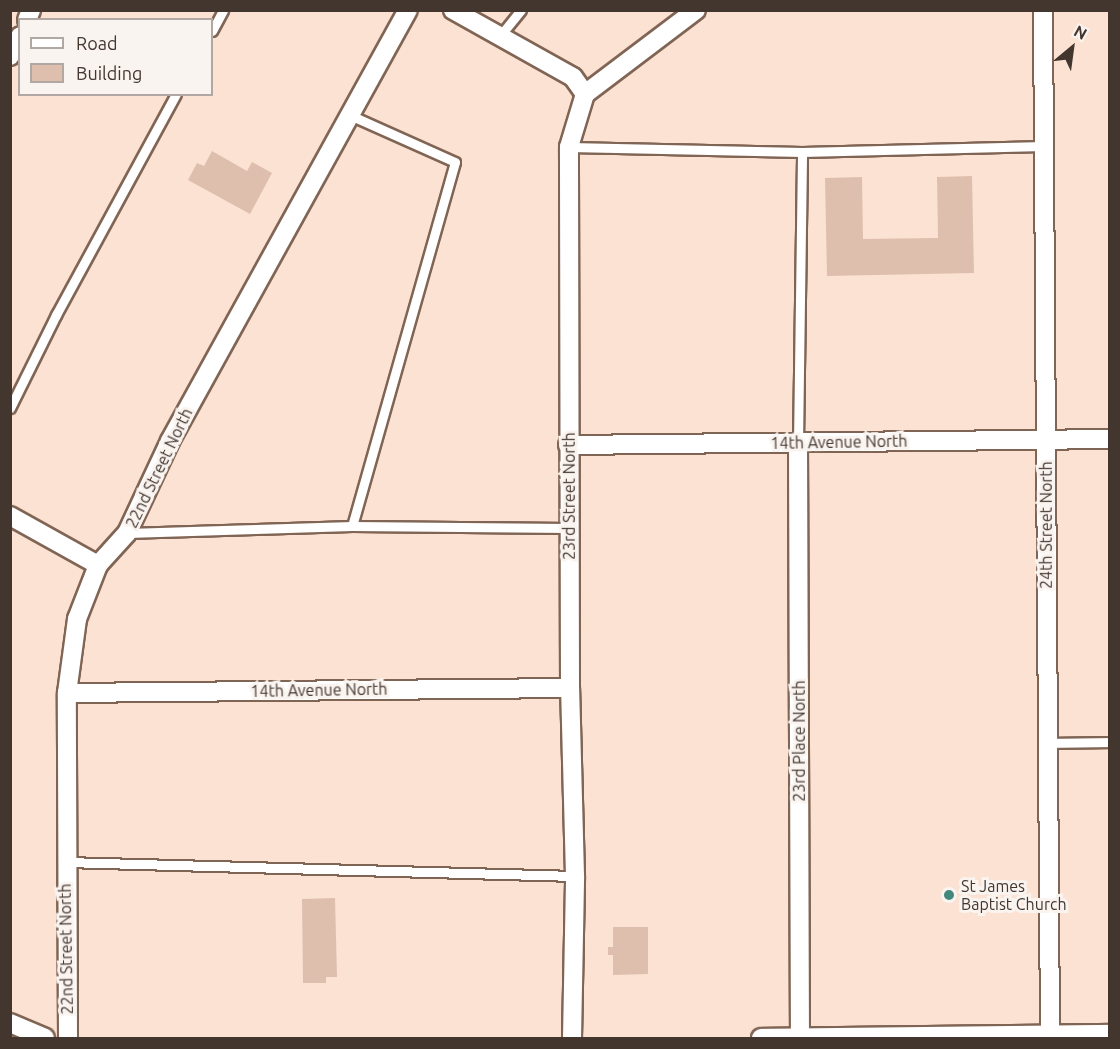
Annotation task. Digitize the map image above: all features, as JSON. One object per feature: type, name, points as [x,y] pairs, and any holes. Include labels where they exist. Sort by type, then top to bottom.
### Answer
[{"type":"street","name":"22nd Street North","points":[[68,1038],[65,862],[67,693],[77,619],[98,565],[128,533],[170,441],[408,10]]},
{"type":"street","points":[[453,10],[573,76],[585,94],[696,10]]},
{"type":"street","name":"24th Street North","points":[[1043,10],[1050,1036]]},
{"type":"street","points":[[10,56],[18,40]]},
{"type":"street","name":"23rd Street North","points":[[572,1038],[575,876],[570,688],[568,445],[569,147],[585,94]]},
{"type":"street","name":"14th Avenue North","points":[[568,445],[1110,439]]},
{"type":"street","name":"23rd Place North","points":[[798,443],[800,1038]]},
{"type":"street","points":[[10,516],[98,565]]},
{"type":"street","name":"14th Avenue North","points":[[67,693],[570,688]]},
{"type":"street","points":[[10,1023],[45,1038]]},
{"type":"street","points":[[761,1038],[1110,1034]]},
{"type":"lane","points":[[213,29],[223,10]]},
{"type":"lane","points":[[499,37],[521,10]]},
{"type":"lane","points":[[10,408],[175,96]]},
{"type":"lane","points":[[350,115],[455,162],[352,526]]},
{"type":"lane","points":[[569,147],[802,152],[1044,146]]},
{"type":"lane","points":[[798,443],[802,152]]},
{"type":"lane","points":[[128,533],[352,526],[569,528]]},
{"type":"lane","points":[[1048,743],[1110,742]]},
{"type":"lane","points":[[65,862],[575,876]]},
{"type":"building","points":[[212,151],[247,171],[252,162],[272,173],[250,214],[188,180],[197,163],[204,166]]},
{"type":"building","points":[[972,176],[974,273],[827,276],[825,178],[862,177],[863,239],[938,238],[937,177]]},
{"type":"building","points":[[335,898],[337,977],[326,977],[326,983],[303,983],[302,899]]},
{"type":"building","points":[[613,927],[648,927],[648,974],[613,975],[613,955],[608,955],[608,947],[613,947]]},
{"type":"place","name":"St James Baptist Church","points":[[949,895]]}]
